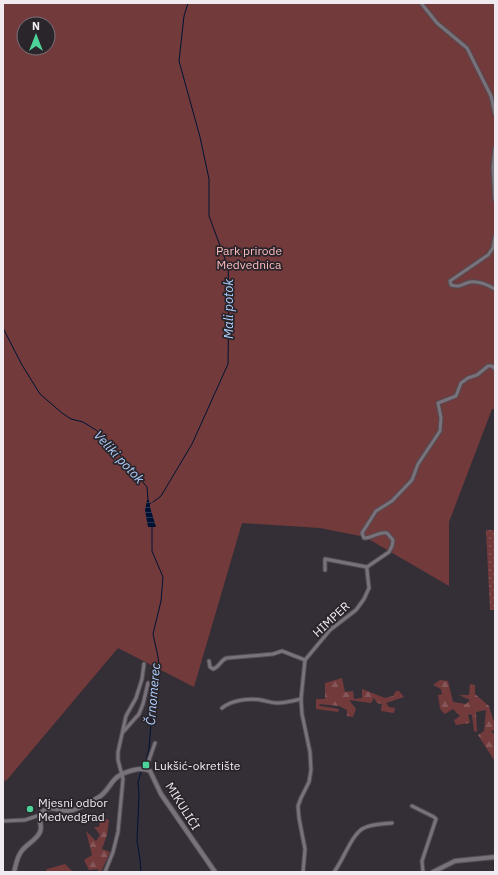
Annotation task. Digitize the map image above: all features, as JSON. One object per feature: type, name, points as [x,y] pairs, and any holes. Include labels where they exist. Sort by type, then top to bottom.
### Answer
[{"type":"street","points":[[421,3],[437,23],[467,48],[491,96],[495,114]]},
{"type":"street","points":[[495,148],[493,168],[495,200]]},
{"type":"street","points":[[495,237],[493,248],[488,255],[450,281],[451,285],[458,287],[470,282],[485,284],[495,289]]},
{"type":"street","points":[[325,570],[325,558],[368,567],[386,555],[390,550],[393,540],[389,534],[380,533],[365,538],[362,535],[363,531],[376,511],[392,501],[412,480],[418,464],[440,431],[441,418],[438,403],[456,396],[460,383],[468,378],[477,376],[488,366],[492,366],[495,369]]},
{"type":"street","name":"HIMPER","points":[[305,660],[330,630],[356,610],[364,599],[369,588],[367,572],[368,567]]},
{"type":"street","points":[[209,661],[210,667],[213,669],[218,667],[222,660],[227,658],[273,654],[282,651],[305,660],[301,699],[302,714],[310,752],[311,765],[310,779],[300,798],[298,806],[305,846],[303,872]]},
{"type":"street","points":[[105,872],[118,832],[123,779],[117,755],[126,716],[136,698],[142,679],[144,664]]},
{"type":"street","points":[[123,732],[141,710],[148,683]]},
{"type":"street","points":[[222,708],[228,703],[246,700],[281,703],[301,699]]},
{"type":"street","points":[[3,822],[25,820],[40,815],[47,809],[55,808],[70,810],[86,804],[103,794],[121,775],[140,770],[148,770],[149,760],[155,742]]},
{"type":"street","name":"MIKULIĆI","points":[[148,770],[151,773],[161,794],[214,872]]},
{"type":"street","points":[[412,806],[436,819],[422,860],[423,872]]},
{"type":"street","points":[[14,872],[20,853],[38,836],[40,832],[42,826],[40,815]]},
{"type":"street","points":[[334,872],[340,865],[358,832],[367,827],[392,823]]},
{"type":"street","points":[[433,872],[455,861],[495,857]]},
{"type":"green space","name":"Park prirode Medvednica","points":[[3,3],[495,3],[495,409],[492,409],[449,522],[449,586],[365,537],[320,528],[242,523],[194,687],[118,648],[6,781],[3,780]]},
{"type":"green space","points":[[486,530],[495,530],[495,610],[490,610]]},
{"type":"green space","points":[[342,678],[345,692],[353,691],[354,699],[362,698],[362,689],[385,698],[393,696],[396,691],[399,691],[404,697],[386,703],[389,707],[395,708],[394,713],[381,711],[382,704],[377,703],[374,698],[371,703],[349,700],[356,709],[353,717],[347,716],[347,710],[339,706],[319,704],[320,706],[339,709],[338,712],[316,709],[316,699],[325,699],[325,683]]},
{"type":"green space","points":[[440,680],[448,681],[453,702],[466,704],[470,700],[459,695],[469,695],[470,684],[475,685],[475,694],[489,706],[493,720],[495,720],[495,730],[491,731],[495,735],[494,760],[478,735],[484,731],[486,710],[476,712],[477,732],[474,731],[472,715],[468,714],[470,723],[456,725],[454,720],[460,716],[453,709],[445,714],[440,709],[438,695],[442,694],[441,689],[433,685]]},
{"type":"green space","points":[[100,817],[109,820],[107,835],[102,849],[110,852],[101,872],[96,872],[99,869],[89,870],[84,860],[92,855],[86,831],[96,841],[100,835],[94,827],[99,827]]},
{"type":"green space","points":[[65,864],[73,872],[45,872],[47,869]]},
{"type":"water","points":[[147,500],[149,500],[149,503],[153,502],[150,504],[150,507],[156,527],[148,527],[145,510]]},
{"type":"waterway","name":"Mali potok","points":[[153,502],[161,496],[192,444],[228,364],[228,267],[209,216],[209,179],[200,137],[179,61],[184,16],[188,3]]},
{"type":"waterway","name":"Veliki potok","points":[[3,328],[22,365],[40,394],[71,419],[83,422],[96,430],[116,450],[147,487],[148,500]]},
{"type":"waterway","name":"Črnomerec","points":[[142,766],[146,761],[149,749],[151,695],[159,666],[153,634],[161,601],[163,577],[152,551],[152,527]]},
{"type":"waterway","name":"Črnomerec","points":[[141,772],[138,782],[139,794],[137,841],[141,872]]},
{"type":"place","name":"Lukšić-okretište","points":[[146,765]]},
{"type":"place","name":"Mjesni odbor Medvedgrad","points":[[30,809]]}]
